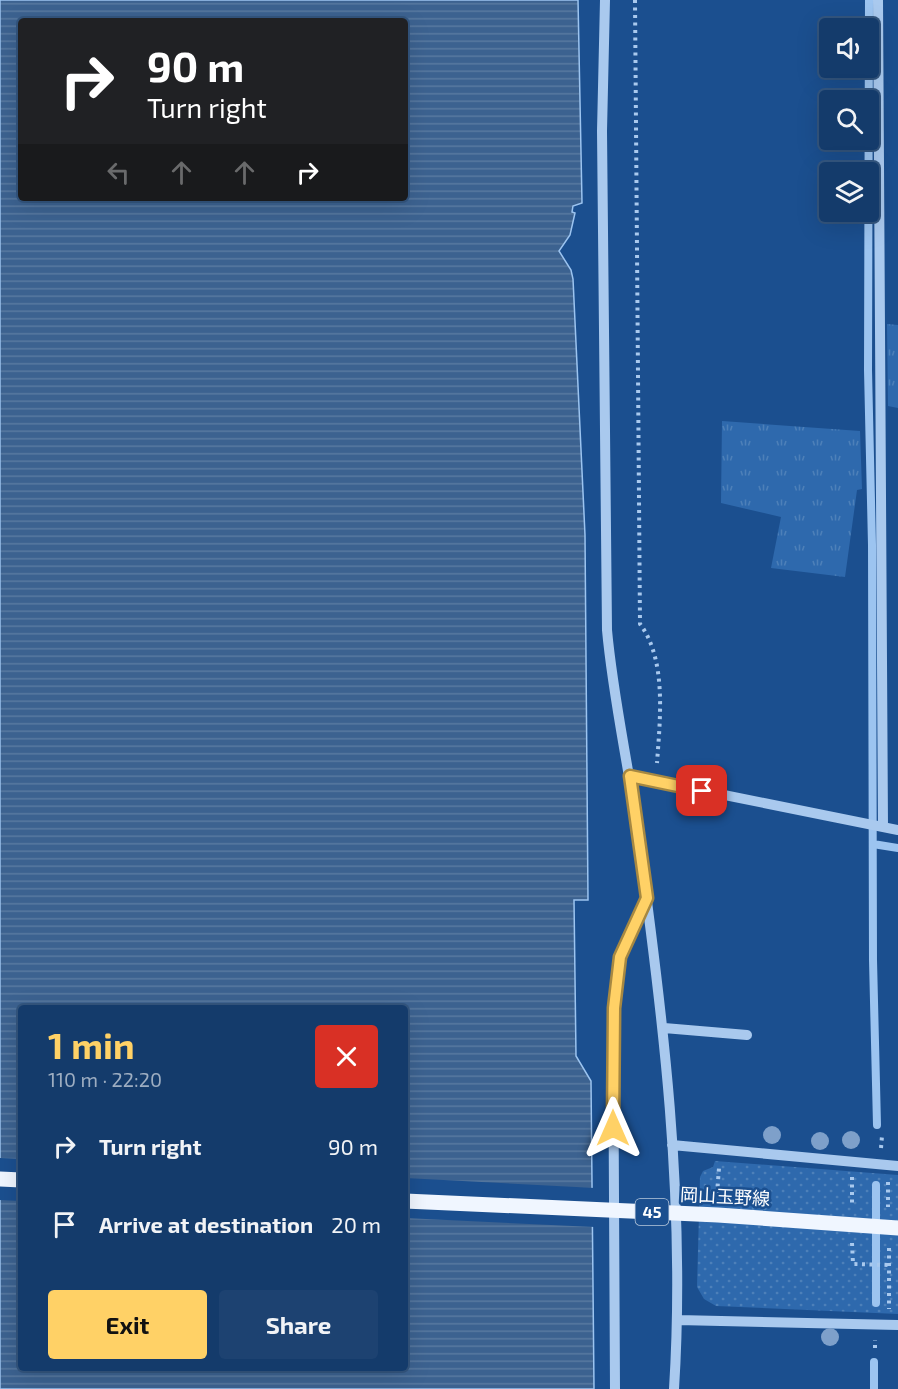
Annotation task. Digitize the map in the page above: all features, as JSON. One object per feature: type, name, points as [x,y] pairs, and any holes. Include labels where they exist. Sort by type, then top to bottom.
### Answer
[{"type":"main road","points":[[0,1179],[18,1180]]},
{"type":"main road","name":"岡山玉野線","points":[[408,1201],[718,1215],[898,1228]]},
{"type":"street","points":[[605,0],[602,131],[607,630],[612,682],[630,776],[664,1028],[679,1268],[674,1389]]},
{"type":"street","points":[[878,0],[881,827]]},
{"type":"street","points":[[630,776],[898,830]]},
{"type":"street","points":[[615,1389],[614,1008],[620,957],[647,898]]},
{"type":"street","points":[[664,1028],[747,1035]]},
{"type":"street","points":[[672,1145],[898,1166]]},
{"type":"street","points":[[678,1320],[898,1325]]},
{"type":"path","points":[[635,0],[640,624],[651,638],[657,673],[659,727],[656,781]]},
{"type":"path","points":[[717,1194],[719,1167],[724,1167]]},
{"type":"path","points":[[852,1257],[853,1264],[889,1265]]},
{"type":"green space","points":[[887,324],[898,325],[898,408],[888,406]]},
{"type":"green space","points":[[722,421],[860,431],[862,489],[857,490],[845,577],[771,568],[781,517],[721,503]]},
{"type":"green space","points":[[715,1161],[898,1175],[898,1314],[716,1306],[704,1299],[697,1287],[700,1177],[703,1171],[713,1167]]},
{"type":"shaded area","points":[[0,0],[578,0],[582,203],[573,206],[572,212],[575,213],[570,235],[559,251],[571,270],[573,279],[585,535],[588,900],[574,900],[576,1056],[591,1081],[594,1389],[0,1389]]},
{"type":"pier","points":[[0,1158],[18,1159],[18,1201],[0,1200]]},
{"type":"pier","points":[[408,1178],[595,1188],[595,1227],[408,1218]]},
{"type":"waterway","points":[[869,0],[868,370],[872,545],[873,960],[877,1125]]},
{"type":"waterway","points":[[873,844],[898,848]]},
{"type":"waterway","points":[[876,1185],[876,1303]]},
{"type":"waterway","points":[[874,1362],[874,1389]]},
{"type":"route","points":[[613,1128],[614,1008],[620,957],[647,898],[630,776],[702,791]]}]
